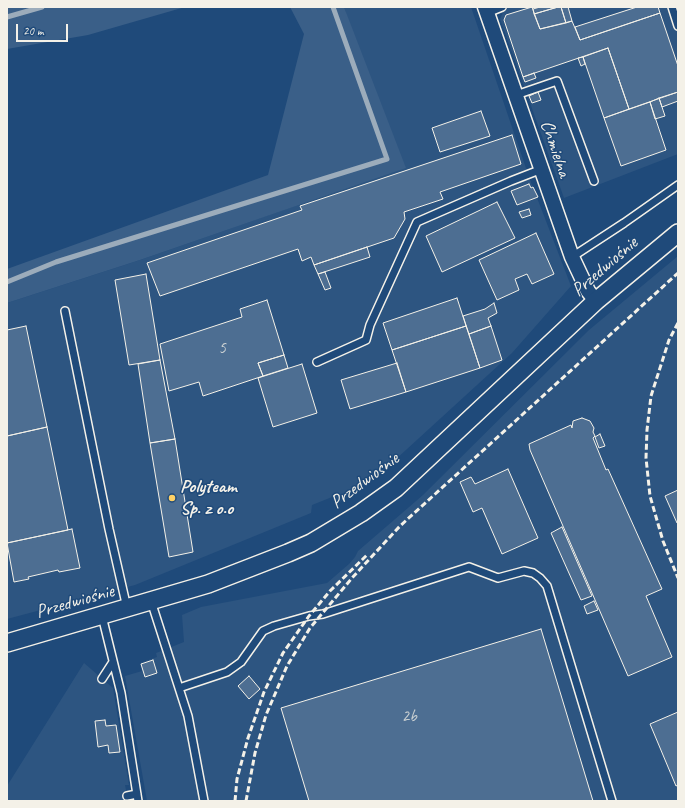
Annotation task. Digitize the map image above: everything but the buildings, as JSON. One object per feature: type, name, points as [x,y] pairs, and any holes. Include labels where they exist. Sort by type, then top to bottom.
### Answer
[{"type":"street","name":"Chmielna","points":[[486,10],[572,257],[588,291],[596,301]]},
{"type":"street","name":"Przedwiośnie","points":[[7,643],[208,584],[311,543],[361,514],[396,488],[596,301],[678,233]]},
{"type":"lane","points":[[486,10],[502,7]]},
{"type":"lane","points":[[672,7],[678,26]]},
{"type":"lane","points":[[516,95],[557,81],[594,181]]},
{"type":"lane","points":[[317,362],[366,340],[370,325],[416,222],[511,180],[542,169]]},
{"type":"lane","points":[[572,257],[678,185]]},
{"type":"lane","points":[[65,311],[109,529],[127,608]]},
{"type":"lane","points":[[179,688],[227,672],[241,662],[263,631],[274,626],[309,616],[323,614],[469,567],[498,578],[524,571],[533,573],[547,586],[612,801]]},
{"type":"lane","points":[[151,601],[188,716],[204,801]]},
{"type":"lane","points":[[102,615],[121,693],[137,798],[127,796]]},
{"type":"lane","points":[[102,679],[114,662]]},
{"type":"shaded area","points":[[7,7],[185,7],[88,35],[7,49]]},
{"type":"shaded area","points":[[290,7],[344,7],[406,168],[140,260],[7,303],[7,269],[268,175],[304,34]]},
{"type":"shaded area","points":[[344,7],[471,7],[529,177],[571,286],[512,353],[383,471],[340,502],[332,497],[312,505],[311,513],[135,585],[7,619],[7,303],[140,260],[399,170]]},
{"type":"shaded area","points":[[501,7],[678,7],[678,154],[564,198],[500,19],[503,12]]},
{"type":"shaded area","points":[[678,256],[678,801],[147,801],[125,676],[142,671],[140,663],[157,657],[156,653],[184,642],[182,615],[201,607],[327,583],[349,564],[358,551],[423,495],[589,330]]},
{"type":"shaded area","points":[[84,663],[113,688],[129,785],[125,785],[128,801],[7,801],[7,786]]},
{"type":"waterway","points":[[7,17],[42,7]]},
{"type":"waterway","points":[[7,282],[56,262],[387,159],[333,7]]},
{"type":"railway","points":[[246,801],[255,753],[266,715],[287,666],[310,628],[352,578],[400,526],[678,273]]},
{"type":"railway","points":[[678,323],[669,340],[651,396],[647,430],[646,458],[650,496],[663,541],[678,578]]},
{"type":"railway","points":[[235,801],[237,779],[248,738],[264,692],[283,653],[309,616],[330,591],[368,554]]},
{"type":"place","name":"Polyteam Sp. z o.o","points":[[172,498]]}]
